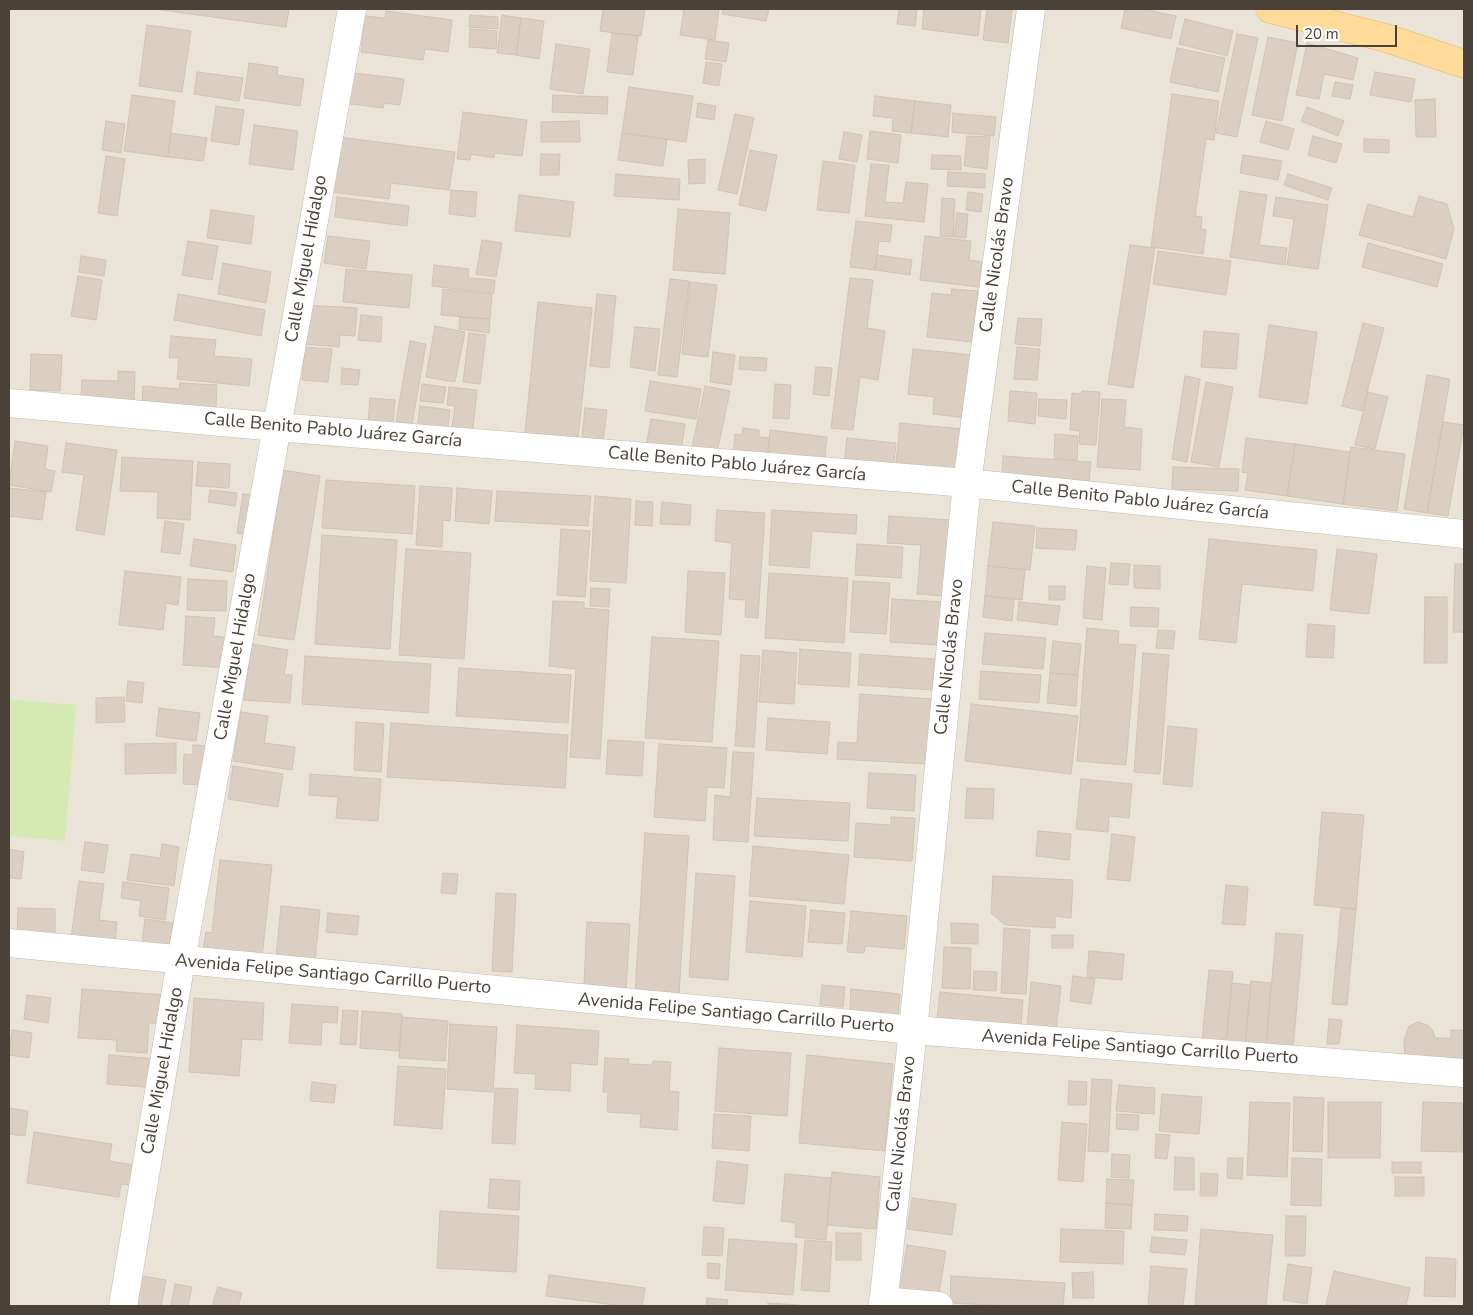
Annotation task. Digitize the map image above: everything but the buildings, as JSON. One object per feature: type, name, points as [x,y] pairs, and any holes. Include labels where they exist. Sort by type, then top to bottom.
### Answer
[{"type":"main road","points":[[1270,9],[1386,38],[1464,64]]},
{"type":"street","name":"Calle Miguel Hidalgo","points":[[123,1306],[181,961],[352,9]]},
{"type":"street","name":"Calle Nicolás Bravo","points":[[883,1304],[913,1030],[967,483],[1031,9]]},
{"type":"street","name":"Calle Benito Pablo Juárez García","points":[[9,403],[277,427],[967,483],[1464,534]]},
{"type":"street","name":"Avenida Felipe Santiago Carrillo Puerto","points":[[9,943],[913,1030],[1464,1073]]},
{"type":"street","points":[[883,1304],[939,1306]]},
{"type":"shaded area","points":[[9,9],[1464,9],[1464,1306],[9,1306]]},
{"type":"green space","points":[[9,699],[76,705],[65,841],[9,836]]}]
